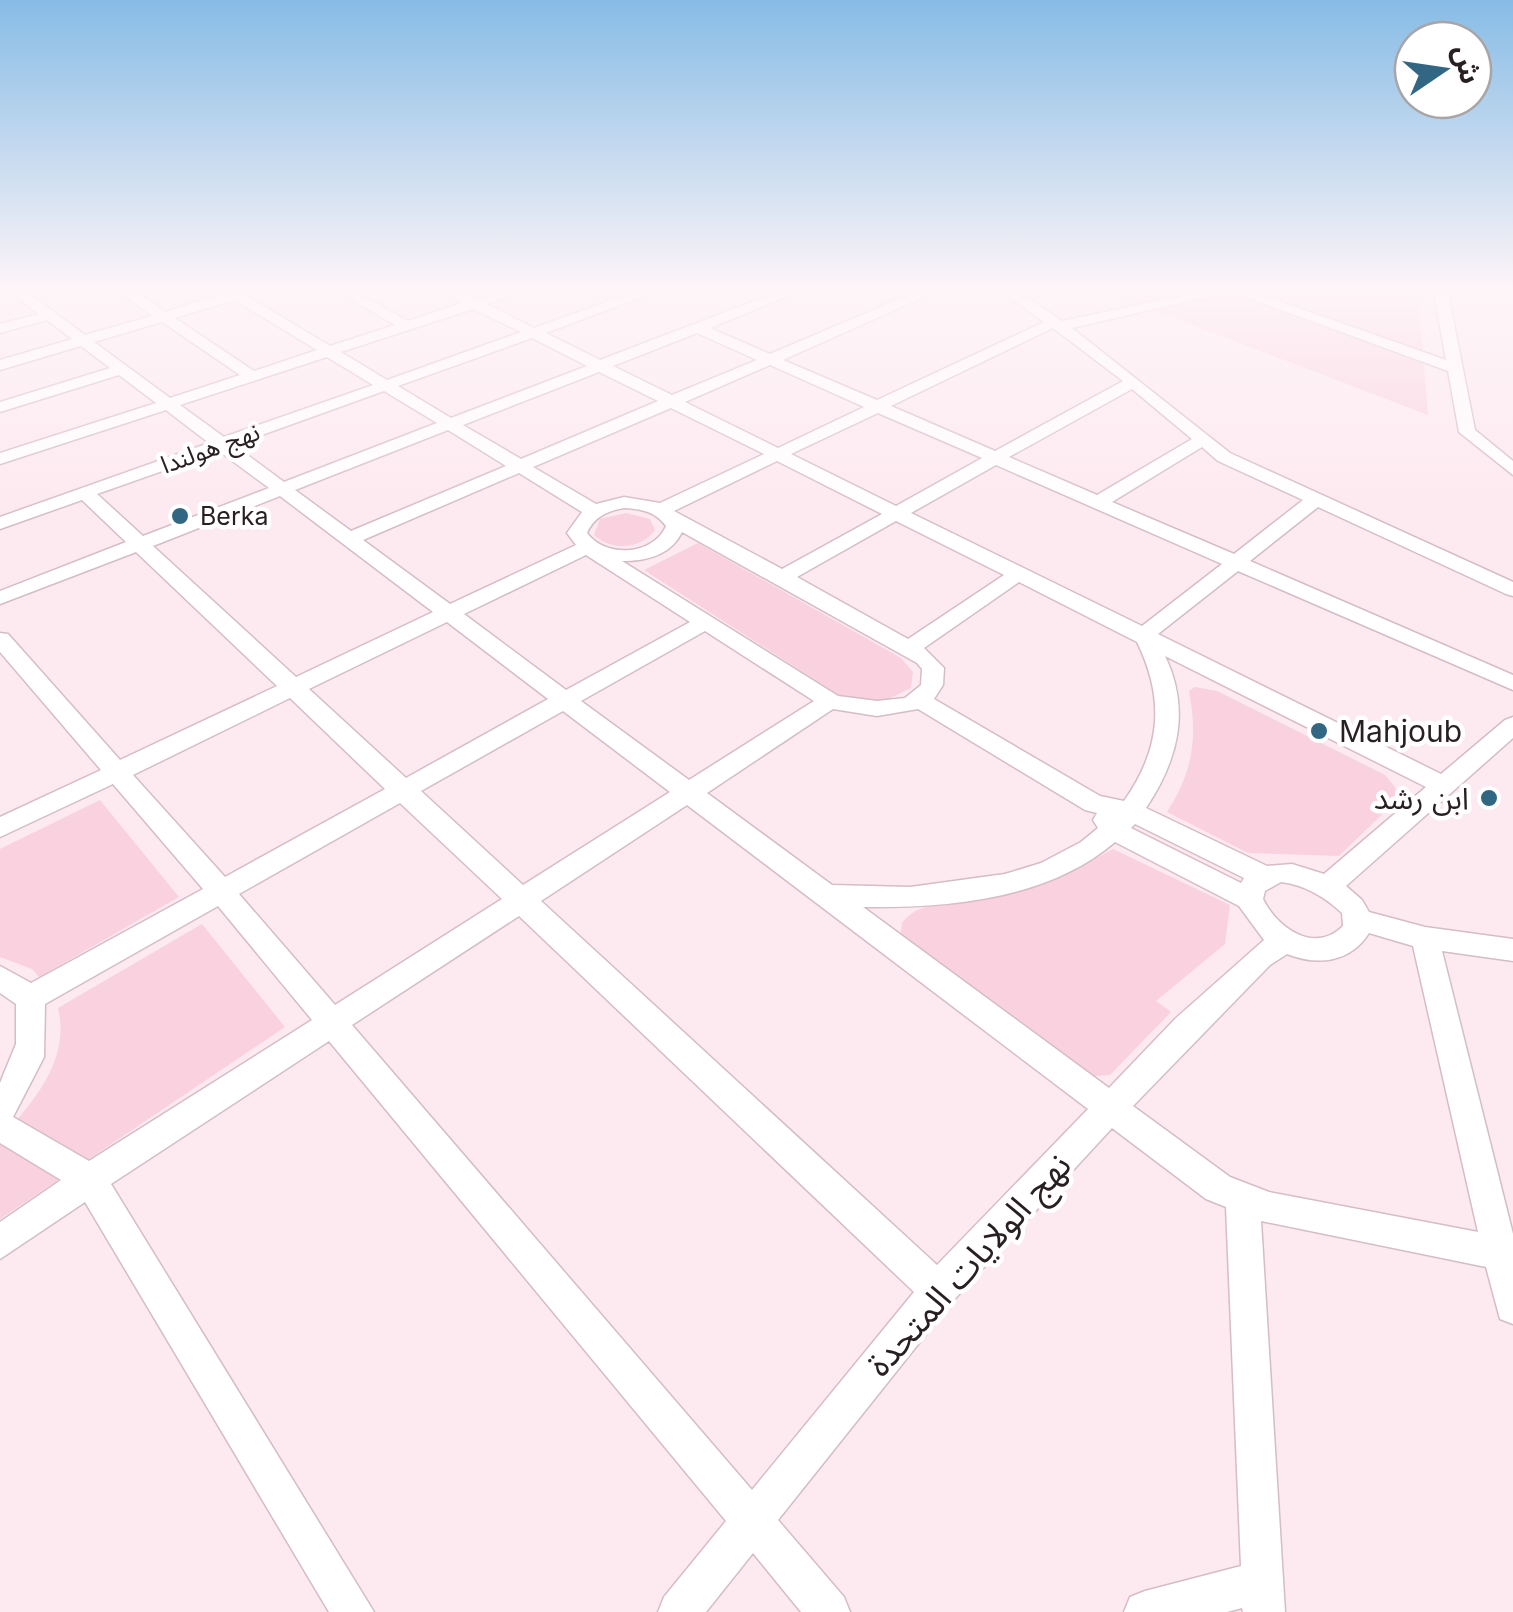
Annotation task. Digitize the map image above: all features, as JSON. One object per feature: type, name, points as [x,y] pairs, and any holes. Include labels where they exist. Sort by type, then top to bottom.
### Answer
[{"type":"street","points":[[241,368],[252,376]]},
{"type":"street","points":[[0,459],[276,368]]},
{"type":"street","points":[[357,368],[594,512]]},
{"type":"street","name":"نهج هولندا","points":[[0,522],[437,368]]},
{"type":"street","points":[[0,598],[592,368]]},
{"type":"street","points":[[603,368],[1444,785]]},
{"type":"street","points":[[348,539],[748,368]]},
{"type":"street","points":[[791,368],[1513,683]]},
{"type":"street","points":[[666,514],[774,452],[958,368]]},
{"type":"street","points":[[1114,368],[1242,468],[1513,590]]},
{"type":"street","points":[[1454,368],[1466,432],[1513,470]]},
{"type":"street","points":[[0,407],[120,370],[819,894],[1108,1108],[1242,1201],[1508,1282]]},
{"type":"street","points":[[782,577],[1132,382]]},
{"type":"street","points":[[1097,503],[1202,440]]},
{"type":"street","points":[[85,493],[144,544],[938,1290]]},
{"type":"street","points":[[1144,635],[1314,501]]},
{"type":"street","points":[[636,504],[666,514],[910,648],[934,668],[930,690],[919,700],[872,710],[830,701],[591,549],[577,533],[584,518],[594,512],[636,504]]},
{"type":"street","points":[[0,828],[591,549],[625,556],[656,549],[673,534],[666,514]]},
{"type":"street","points":[[910,648],[1018,574]]},
{"type":"street","points":[[30,998],[705,622]]},
{"type":"street","points":[[819,894],[918,898],[980,889],[1062,863],[1122,821],[1158,766],[1170,709],[1164,678],[1144,635]]},
{"type":"street","points":[[0,639],[220,891],[829,1612]]},
{"type":"street","points":[[1164,678],[1210,668]]},
{"type":"street","points":[[919,700],[1122,821],[1257,888],[1295,872],[1345,903],[1425,938],[1513,950]]},
{"type":"street","points":[[0,1242],[90,1179],[830,701]]},
{"type":"street","name":"نهج الولايات المتحدة","points":[[679,1612],[938,1290],[1108,1108],[1234,981],[1296,945],[1344,944],[1354,933],[1345,903],[1444,785],[1513,725]]},
{"type":"street","points":[[1257,888],[1267,930],[1296,945]]},
{"type":"street","points":[[1425,938],[1508,1282]]},
{"type":"street","points":[[0,978],[30,998],[36,1031],[28,1064],[0,1109]]},
{"type":"street","points":[[0,1126],[90,1179],[353,1612]]},
{"type":"street","points":[[1145,1612],[1263,1597],[1242,1201]]},
{"type":"shaded area","points":[[1305,368],[1424,368],[1428,415]]},
{"type":"shaded area","points":[[626,513],[650,519],[655,530],[642,541],[626,546],[609,544],[594,535],[600,519]]},
{"type":"shaded area","points":[[698,543],[901,658],[913,672],[911,688],[880,703],[840,696],[644,570]]},
{"type":"shaded area","points":[[1195,687],[1217,691],[1385,775],[1395,787],[1397,800],[1339,856],[1248,853],[1167,812],[1188,768],[1193,739],[1189,691]]},
{"type":"shaded area","points":[[100,800],[179,897],[39,977],[32,969],[0,957],[0,849]]},
{"type":"shaded area","points":[[1113,849],[1230,905],[1225,944],[1156,1001],[1171,1012],[1110,1075],[1083,1077],[900,939],[902,923],[915,911],[1023,889],[1060,876]]},
{"type":"shaded area","points":[[202,924],[285,1027],[0,1219],[0,1138],[25,1111],[54,1063],[61,1027],[58,1008]]},
{"type":"place","name":"Berka","points":[[180,516]]},
{"type":"place","name":"Mahjoub","points":[[1319,731]]},
{"type":"place","name":"ابن رشد","points":[[1489,798]]}]
